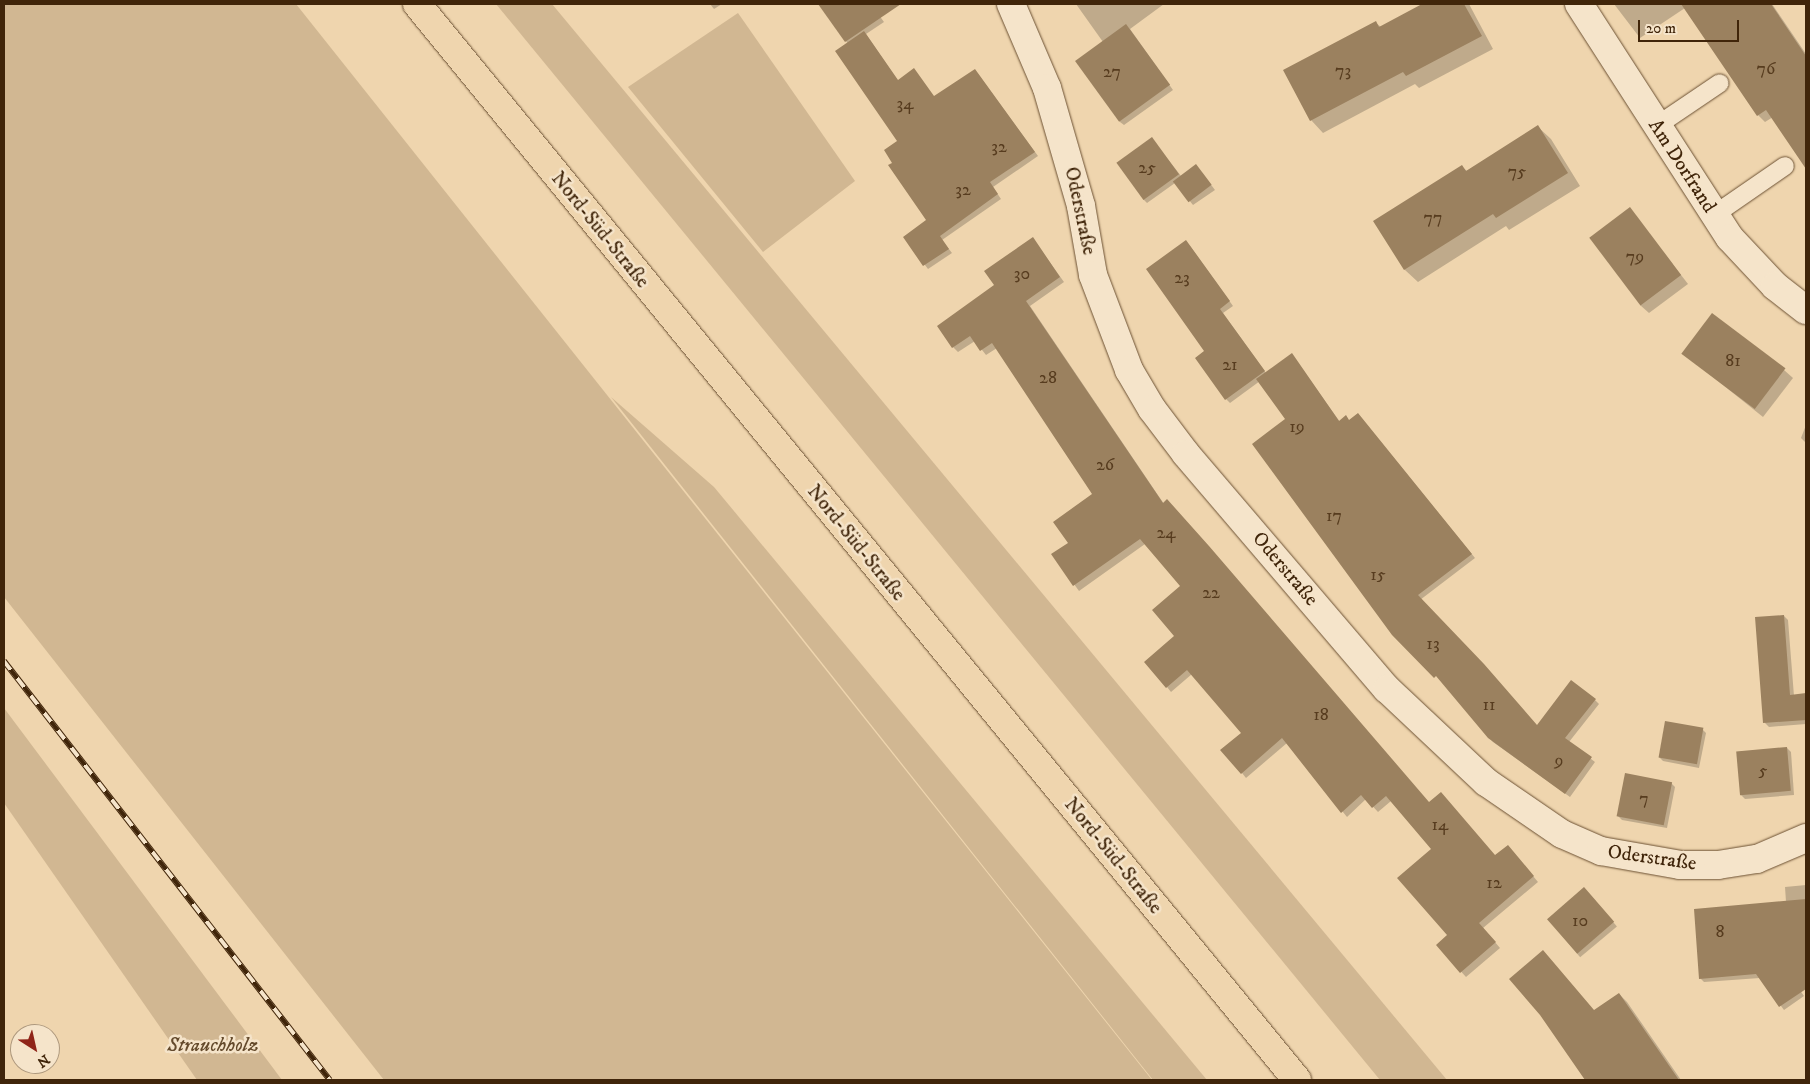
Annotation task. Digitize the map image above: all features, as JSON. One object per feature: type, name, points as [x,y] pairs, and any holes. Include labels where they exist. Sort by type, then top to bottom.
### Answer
[{"type":"main road","name":"Nord-Süd-Straße","points":[[417,4],[1297,1080]]},
{"type":"street","name":"Oderstraße","points":[[1011,4],[1047,88],[1081,206],[1094,275],[1129,370],[1152,409],[1186,454],[1387,689],[1486,782],[1562,834],[1601,852],[1680,865],[1718,865],[1757,859],[1806,838]]},
{"type":"street","name":"Am Dorfrand","points":[[1579,4],[1655,127],[1730,238],[1775,286],[1806,310]]},
{"type":"lane","points":[[1655,127],[1720,83]]},
{"type":"lane","points":[[1714,215],[1785,166]]},
{"type":"green space","points":[[4,4],[296,4],[1152,1080],[384,1080],[4,597]]},
{"type":"green space","points":[[496,4],[552,4],[1447,1080],[1380,1080]]},
{"type":"green space","points":[[738,13],[855,181],[763,252],[628,87]]},
{"type":"green space","points":[[611,397],[714,487],[1207,1080],[1153,1080]]},
{"type":"green space","name":"Strauchholz","points":[[4,708],[282,1080],[197,1080],[4,803]]},
{"type":"building","points":[[818,4],[901,4],[845,42]]},
{"type":"building","points":[[1422,4],[1464,4],[1482,36],[1406,76],[1403,72],[1310,121],[1283,70],[1376,21],[1379,27]]},
{"type":"building","points":[[1681,4],[1771,4],[1806,56],[1806,169],[1766,110],[1757,116]]},
{"type":"building","points":[[1126,24],[1170,85],[1119,122],[1075,61]]},
{"type":"building","points":[[864,31],[898,80],[914,68],[934,96],[975,69],[1035,152],[990,182],[998,194],[940,236],[949,249],[923,266],[903,237],[926,220],[888,165],[892,163],[884,150],[897,141],[835,51]]},
{"type":"building","points":[[1538,125],[1568,173],[1496,218],[1493,214],[1404,270],[1373,221],[1462,165],[1466,171]]},
{"type":"building","points":[[1152,137],[1179,174],[1143,200],[1116,163]]},
{"type":"building","points":[[1196,164],[1212,185],[1188,202],[1173,181]]},
{"type":"building","points":[[1630,207],[1681,275],[1640,306],[1589,238]]},
{"type":"building","points":[[1033,237],[1060,277],[1026,301],[1163,503],[1167,499],[1209,546],[1429,802],[1441,792],[1495,855],[1508,845],[1534,876],[1479,923],[1496,942],[1460,973],[1436,945],[1447,935],[1397,878],[1431,849],[1386,796],[1372,808],[1361,795],[1341,813],[1282,738],[1241,774],[1220,750],[1241,733],[1187,670],[1166,688],[1144,662],[1174,636],[1152,610],[1180,586],[1140,539],[1073,586],[1051,554],[1068,543],[1053,522],[1092,494],[992,343],[980,351],[970,336],[952,348],[937,326],[994,285],[984,271]]},
{"type":"building","points":[[1186,240],[1230,301],[1220,309],[1265,371],[1225,400],[1195,358],[1204,351],[1146,269]]},
{"type":"building","points":[[1712,313],[1785,368],[1755,409],[1681,354]]},
{"type":"building","points":[[1292,353],[1339,421],[1346,415],[1349,420],[1358,413],[1472,554],[1418,595],[1484,664],[1537,725],[1571,680],[1596,699],[1565,738],[1592,757],[1565,794],[1488,738],[1436,676],[1434,678],[1392,635],[1252,444],[1285,419],[1256,379]]},
{"type":"building","points":[[1784,615],[1790,695],[1806,693],[1806,720],[1763,723],[1755,617]]},
{"type":"building","points":[[1665,721],[1703,728],[1697,764],[1659,757]]},
{"type":"building","points":[[1787,747],[1791,791],[1740,795],[1736,751]]},
{"type":"building","points":[[1625,773],[1672,782],[1664,825],[1617,816]]},
{"type":"building","points":[[1584,887],[1614,922],[1577,954],[1547,919]]},
{"type":"building","points":[[1806,899],[1806,989],[1779,1007],[1756,974],[1699,979],[1694,909]]},
{"type":"building","points":[[1543,950],[1594,1010],[1619,993],[1679,1080],[1585,1080],[1540,1015],[1509,979]]},
{"type":"railway","points":[[4,661],[330,1080]]}]
